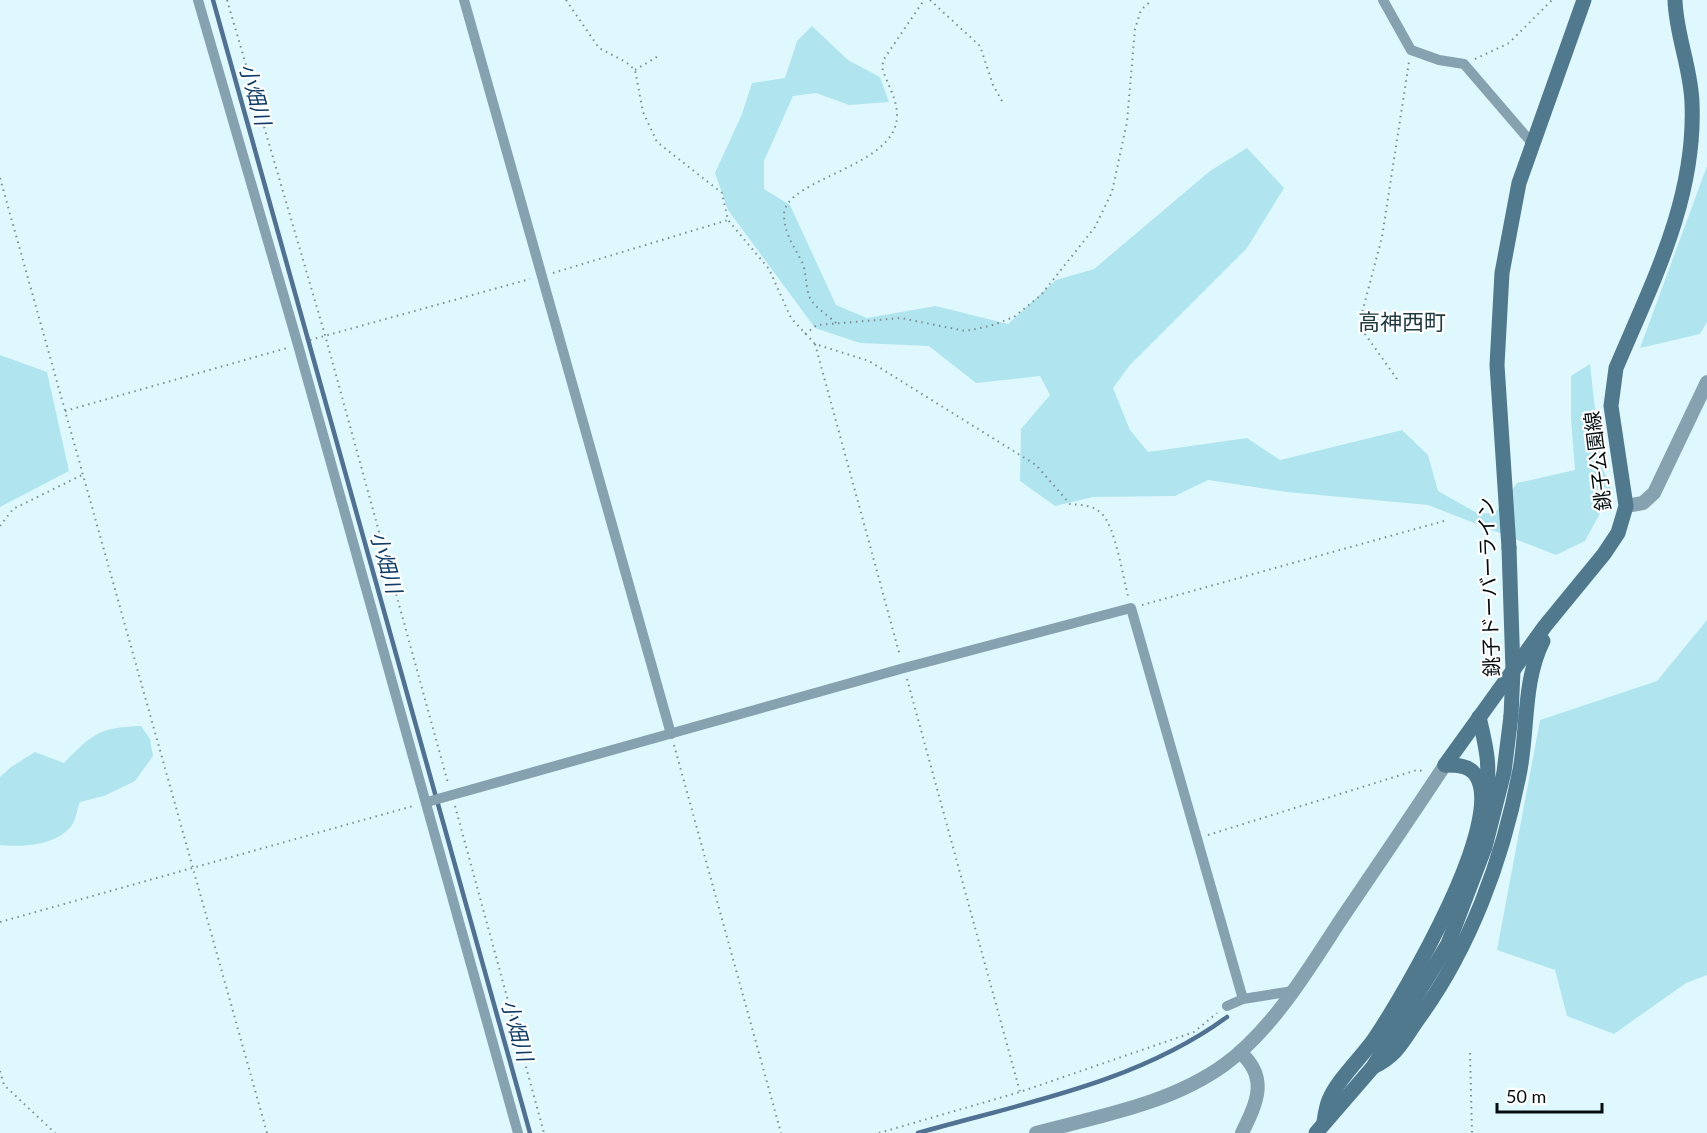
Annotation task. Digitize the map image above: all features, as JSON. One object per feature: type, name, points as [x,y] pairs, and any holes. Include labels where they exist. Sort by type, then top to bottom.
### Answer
[{"type":"main road","name":"銚子ドーバーライン","points":[[1320,1129],[1373,1066],[1431,975],[1464,909],[1496,807],[1511,716],[1513,671],[1509,548],[1498,386],[1498,314],[1510,226],[1519,183],[1531,142],[1584,0]]},
{"type":"main road","name":"銚子公園線","points":[[1443,769],[1545,626],[1604,555],[1618,533],[1626,506],[1614,429],[1611,387],[1616,369],[1675,226],[1691,152],[1692,101],[1675,16],[1675,0]]},
{"type":"main road","points":[[1373,1066],[1390,1059],[1429,1005],[1479,907],[1500,852],[1514,801],[1531,668],[1544,639],[1545,626]]},
{"type":"main road","points":[[1320,1129],[1329,1100],[1374,1040],[1429,949],[1455,892],[1489,780],[1489,765],[1479,717]]},
{"type":"main road","points":[[1443,769],[1468,768],[1475,774],[1483,805]]},
{"type":"street","points":[[198,0],[298,345],[518,1133]]},
{"type":"street","points":[[464,0],[671,734]]},
{"type":"street","points":[[1383,0],[1411,50],[1439,60],[1464,64],[1531,142]]},
{"type":"street","points":[[1626,506],[1643,503],[1654,493],[1707,382]]},
{"type":"street","points":[[427,802],[904,668],[1131,608],[1243,999]]},
{"type":"street","points":[[1036,1133],[1162,1096],[1222,1066],[1240,1052],[1293,992],[1443,769]]},
{"type":"street","points":[[1227,1006],[1243,999],[1293,992]]},
{"type":"street","points":[[1240,1052],[1253,1064],[1258,1079],[1252,1111],[1242,1133]]},
{"type":"path","points":[[226,0],[325,335],[544,1133]]},
{"type":"path","points":[[566,0],[599,48],[626,62],[635,70],[643,112],[657,142],[722,193],[728,220],[769,269],[791,318],[814,344],[1020,1092]]},
{"type":"path","points":[[837,324],[810,298],[802,262],[788,239],[783,213],[788,202],[798,191],[857,164],[890,136],[897,114],[882,67],[884,59],[924,0]]},
{"type":"path","points":[[930,0],[980,46],[993,85],[1003,103]]},
{"type":"path","points":[[806,334],[817,325],[902,318],[965,331],[990,326],[1014,317],[1041,295],[1095,227],[1112,192],[1127,122],[1135,29],[1141,10],[1152,0]]},
{"type":"path","points":[[1464,64],[1509,43],[1552,0]]},
{"type":"path","points":[[1397,379],[1365,334],[1362,313],[1382,237],[1411,50]]},
{"type":"path","points":[[635,70],[660,54]]},
{"type":"path","points":[[0,178],[267,1133]]},
{"type":"path","points":[[65,411],[298,345],[325,335],[542,276],[728,220]]},
{"type":"path","points":[[814,344],[869,361],[1036,465],[1070,504],[1087,506],[1102,514],[1110,527],[1131,608],[1444,521]]},
{"type":"path","points":[[0,526],[13,509],[82,475]]},
{"type":"path","points":[[671,734],[781,1133]]},
{"type":"path","points":[[1197,839],[1417,770],[1443,769]]},
{"type":"path","points":[[0,922],[427,802]]},
{"type":"path","points":[[879,1133],[1020,1092],[1194,1032],[1227,1006]]},
{"type":"path","points":[[1470,1053],[1472,1133]]},
{"type":"path","points":[[0,1071],[4,1085],[55,1133]]},
{"type":"shaded area","points":[[812,26],[848,60],[880,77],[889,102],[849,105],[816,93],[793,96],[764,161],[764,189],[790,205],[836,305],[867,318],[936,306],[1008,324],[1056,280],[1094,269],[1210,171],[1247,148],[1284,188],[1247,248],[1130,365],[1113,388],[1130,430],[1148,452],[1247,438],[1280,460],[1402,430],[1428,455],[1438,491],[1477,513],[1495,513],[1517,483],[1575,470],[1571,376],[1590,364],[1601,464],[1612,491],[1585,541],[1556,555],[1428,505],[1287,492],[1208,480],[1175,496],[1093,497],[1055,506],[1020,481],[1021,429],[1050,395],[1040,376],[976,383],[929,346],[860,343],[815,328],[728,210],[715,173],[742,114],[752,83],[785,78],[797,41]]},
{"type":"shaded area","points":[[1707,166],[1707,322],[1700,334],[1640,348]]},
{"type":"shaded area","points":[[0,355],[47,372],[69,471],[0,507]]},
{"type":"shaded area","points":[[1707,620],[1707,975],[1686,983],[1614,1034],[1567,1016],[1555,970],[1497,950],[1540,720],[1657,681]]},
{"type":"shaded area","points":[[141,726],[150,739],[153,756],[135,781],[104,796],[80,802],[72,825],[49,841],[19,846],[0,845],[0,777],[11,767],[35,752],[64,763],[82,745],[106,730]]},
{"type":"waterway","name":"小畑川","points":[[213,0],[530,1133]]},
{"type":"waterway","points":[[918,1133],[1038,1101],[1117,1075],[1156,1059],[1192,1040],[1227,1017]]},
{"type":"district","name":"高神西町","points":[[1402,321]]}]
